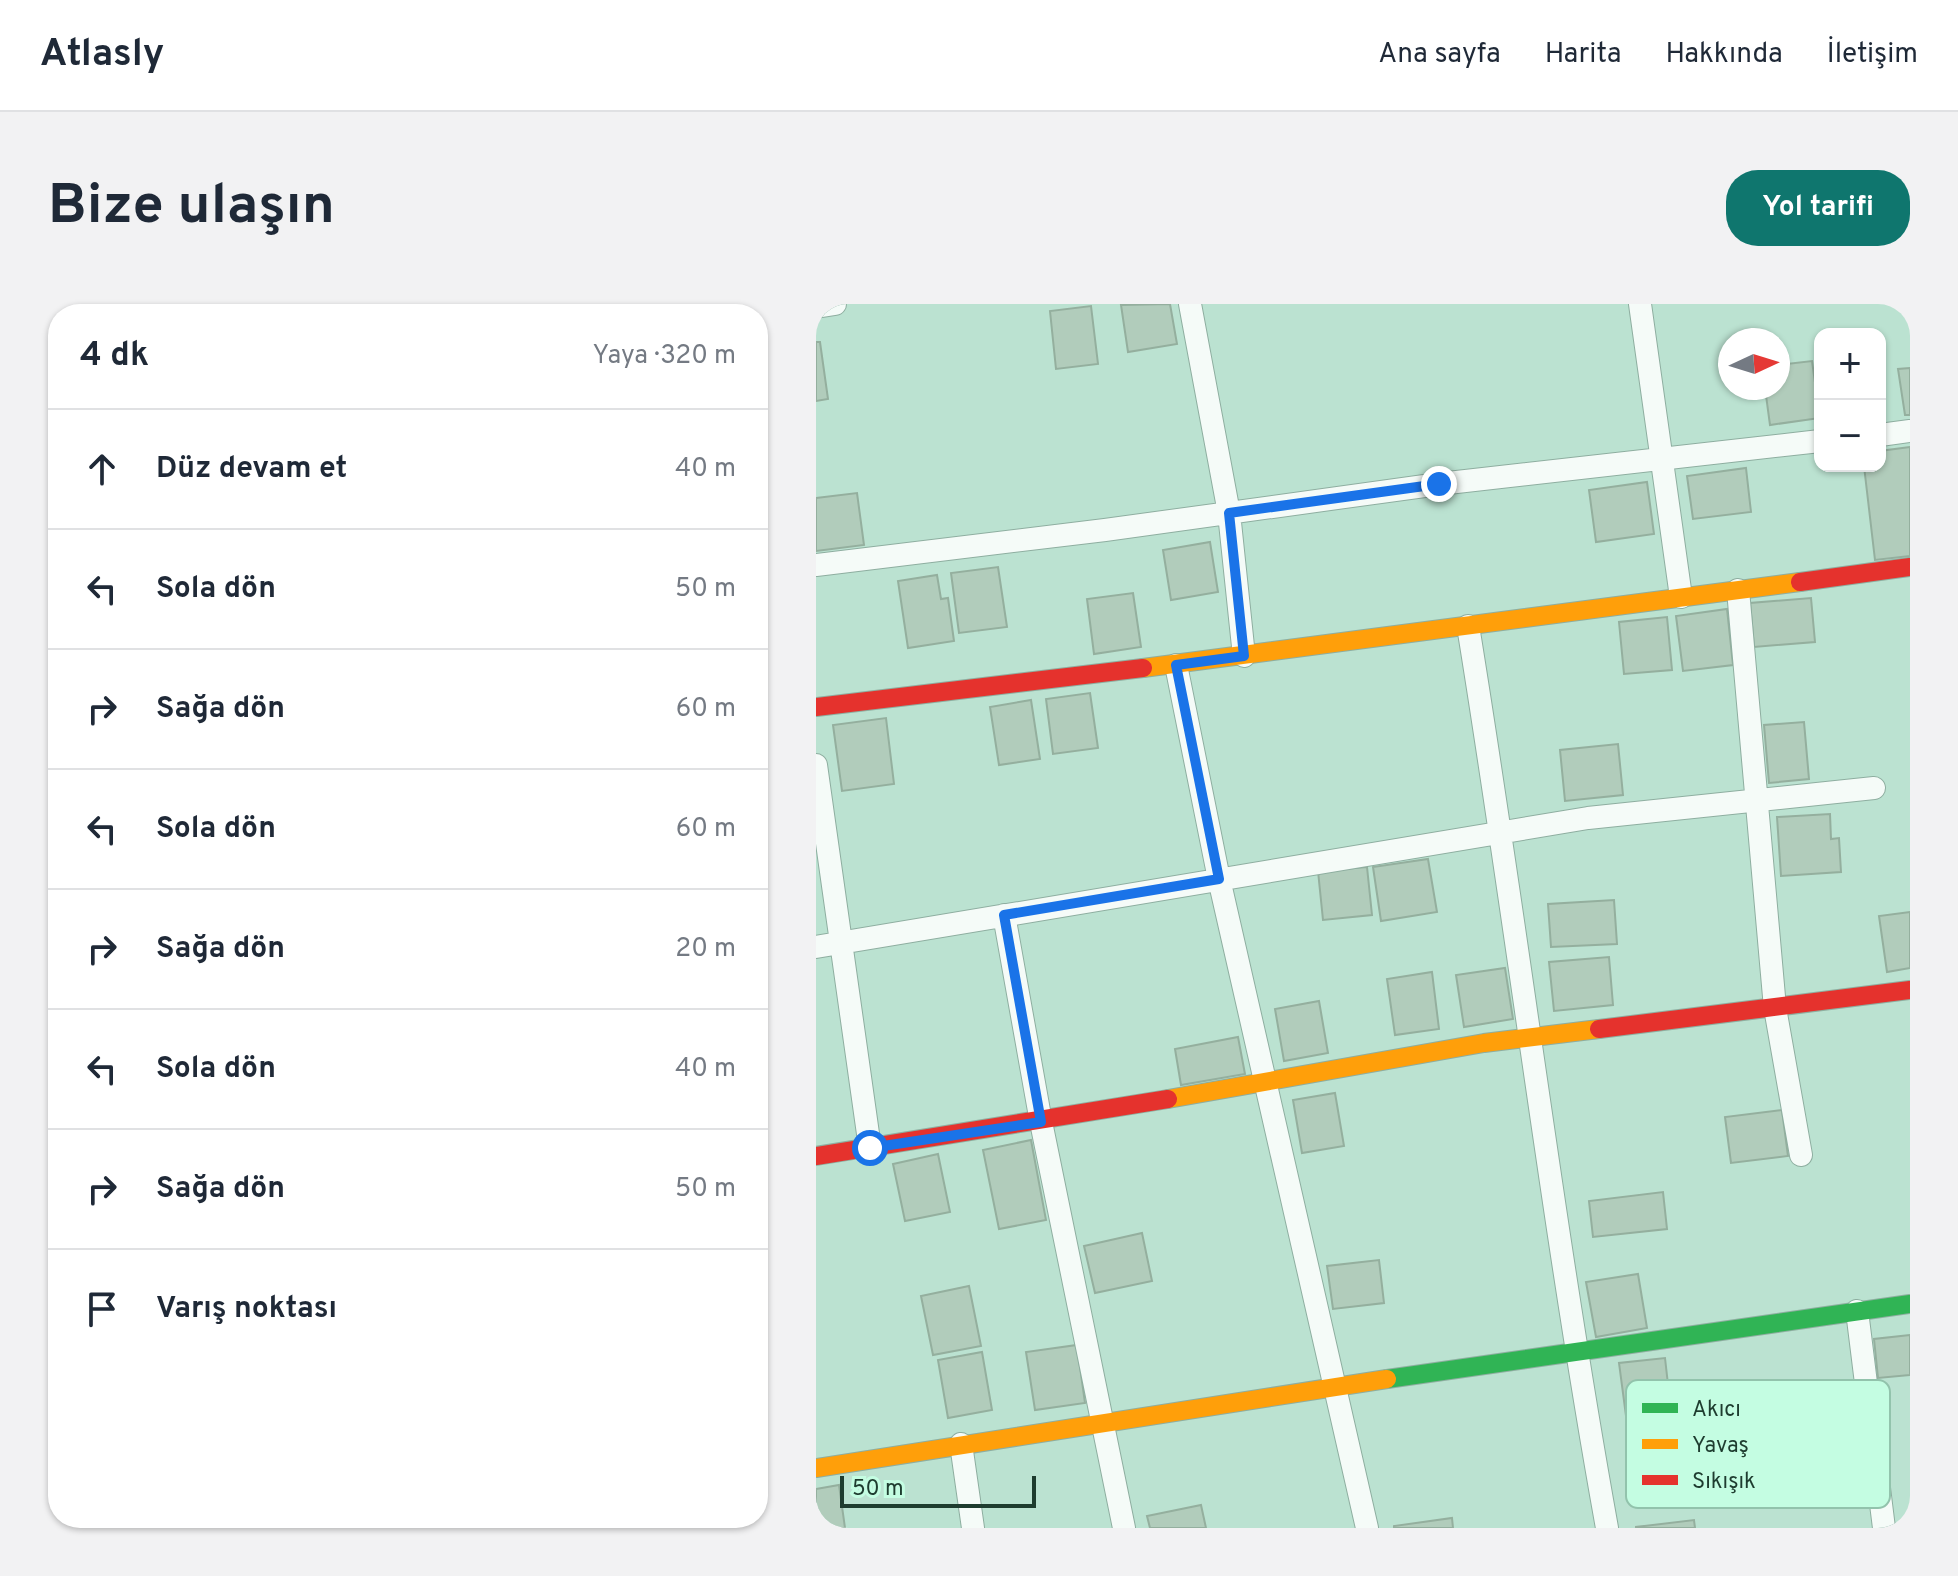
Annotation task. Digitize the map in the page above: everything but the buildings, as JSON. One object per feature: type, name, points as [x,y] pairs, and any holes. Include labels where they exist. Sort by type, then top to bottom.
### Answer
[{"type":"street","points":[[816,307],[835,304]]},
{"type":"street","points":[[1190,304],[1229,513],[1244,656]]},
{"type":"street","points":[[1640,304],[1681,597]]},
{"type":"street","points":[[1886,434],[1910,431]]},
{"type":"street","points":[[816,565],[1439,484],[1814,442]]},
{"type":"street","points":[[816,707],[1176,665],[1910,567]]},
{"type":"street","points":[[1738,590],[1775,1008],[1801,1155]]},
{"type":"street","points":[[1468,626],[1532,1037],[1575,1353],[1607,1528]]},
{"type":"street","points":[[1176,665],[1219,879],[1367,1528]]},
{"type":"street","points":[[816,765],[870,1148]]},
{"type":"street","points":[[816,947],[1588,818],[1874,788]]},
{"type":"street","points":[[1004,915],[1041,1122],[1124,1528]]},
{"type":"street","points":[[816,1156],[1041,1122],[1532,1037],[1910,990]]},
{"type":"street","points":[[816,1468],[1336,1386],[1910,1304]]},
{"type":"street","points":[[1857,1311],[1866,1380]]},
{"type":"street","points":[[961,1444],[973,1528]]},
{"type":"street","points":[[1882,1508],[1884,1528]]},
{"type":"traffic: fast","points":[[1387,1379],[1910,1304]]},
{"type":"traffic: slow","points":[[1143,668],[1800,582]]},
{"type":"traffic: slow","points":[[1168,1099],[1484,1043],[1599,1029]]},
{"type":"traffic: slow","points":[[816,1468],[1387,1379]]},
{"type":"traffic: jam","points":[[1800,582],[1910,567]]},
{"type":"traffic: jam","points":[[816,707],[1143,668]]},
{"type":"traffic: jam","points":[[1599,1029],[1910,990]]},
{"type":"traffic: jam","points":[[816,1156],[1168,1099]]},
{"type":"route","points":[[870,1148],[1041,1122],[1004,915],[1219,879],[1176,665],[1244,656],[1229,513],[1439,484]]}]
